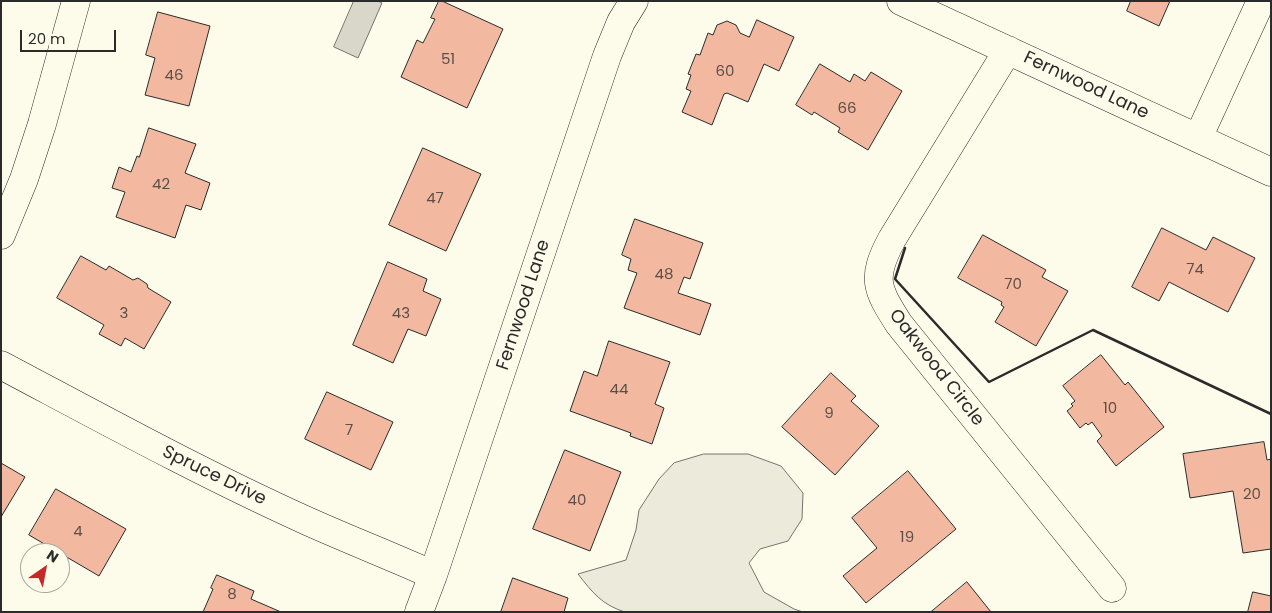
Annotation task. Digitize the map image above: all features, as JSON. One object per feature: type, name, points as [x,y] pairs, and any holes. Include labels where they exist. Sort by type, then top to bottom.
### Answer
[{"type":"street","points":[[1,235],[24,179],[42,124],[76,1]]},
{"type":"street","name":"Fernwood Lane","points":[[419,612],[434,575],[607,56],[621,22],[634,1]]},
{"type":"street","name":"Fernwood Lane","points":[[901,1],[1271,172]]},
{"type":"street","points":[[1198,138],[1261,1]]},
{"type":"street","name":"Oakwood Circle","points":[[1008,50],[892,239],[880,268],[879,287],[884,301],[898,324],[1112,588]]},
{"type":"street","name":"Spruce Drive","points":[[1,364],[155,447],[305,520],[434,575]]},
{"type":"shaded area","points":[[354,1],[378,1],[382,3],[358,58],[334,47]]},
{"type":"shaded area","points":[[704,454],[748,454],[781,466],[803,493],[802,519],[788,541],[760,549],[749,563],[764,592],[803,612],[625,612],[604,602],[578,574],[626,560],[636,530],[639,510],[659,479],[674,463]]},
{"type":"building","points":[[439,1],[503,29],[467,108],[401,77],[417,40],[423,43],[435,19],[431,18]]},
{"type":"building","points":[[1131,1],[1170,1],[1159,26],[1127,11]]},
{"type":"building","points":[[158,12],[210,26],[189,106],[145,95],[155,58],[146,55]]},
{"type":"building","points":[[757,20],[794,37],[779,71],[764,64],[748,102],[727,93],[724,94],[712,125],[682,112],[691,91],[686,89],[691,75],[688,74],[696,54],[700,55],[708,33],[713,35],[717,25],[727,21],[736,25],[740,33],[749,37]]},
{"type":"building","points":[[820,64],[850,82],[854,74],[865,81],[871,72],[902,91],[868,150],[838,132],[840,128],[814,112],[812,115],[796,105]]},
{"type":"building","points":[[149,128],[196,144],[185,173],[210,183],[201,210],[186,205],[175,238],[116,217],[125,192],[112,188],[119,167],[131,172],[137,156],[139,157]]},
{"type":"building","points":[[423,148],[481,174],[446,251],[389,225]]},
{"type":"building","points":[[635,219],[703,243],[690,279],[684,277],[678,293],[711,304],[700,335],[624,308],[637,273],[628,270],[631,259],[622,255]]},
{"type":"building","points":[[1162,228],[1206,250],[1213,237],[1255,258],[1228,312],[1169,282],[1159,301],[1132,287]]},
{"type":"building","points":[[983,235],[1046,270],[1042,277],[1068,291],[1036,346],[995,322],[1004,307],[1001,305],[1002,302],[958,278]]},
{"type":"building","points":[[81,256],[106,270],[109,266],[133,280],[138,278],[147,284],[148,288],[171,302],[144,349],[125,338],[121,346],[99,334],[104,325],[57,298]]},
{"type":"building","points":[[388,262],[427,279],[423,291],[441,299],[426,336],[408,329],[393,363],[353,345]]},
{"type":"building","points":[[609,341],[670,362],[655,404],[664,408],[652,444],[630,436],[631,433],[570,411],[584,371],[597,376]]},
{"type":"building","points":[[1101,355],[1125,385],[1128,382],[1164,427],[1116,466],[1097,441],[1102,436],[1092,422],[1088,425],[1086,423],[1080,428],[1067,411],[1073,406],[1071,404],[1075,401],[1063,386]]},
{"type":"building","points":[[831,373],[856,396],[851,401],[879,426],[835,475],[782,427]]},
{"type":"building","points":[[327,392],[393,422],[371,470],[305,439]]},
{"type":"building","points":[[1264,442],[1267,460],[1271,459],[1271,549],[1243,553],[1233,491],[1190,498],[1183,454]]},
{"type":"building","points":[[565,450],[621,472],[590,551],[533,529]]},
{"type":"building","points":[[1,463],[25,477],[1,517]]},
{"type":"building","points":[[908,471],[956,529],[866,603],[843,576],[877,548],[852,518]]},
{"type":"building","points":[[56,489],[126,529],[99,576],[70,559],[70,543],[43,543],[29,535]]},
{"type":"building","points":[[217,575],[254,591],[251,599],[281,612],[203,612]]},
{"type":"building","points":[[513,578],[568,598],[564,612],[501,612]]},
{"type":"building","points":[[967,582],[991,612],[931,612]]},
{"type":"building","points":[[1253,592],[1271,596],[1271,612],[1248,612]]},
{"type":"wall","points":[[905,248],[895,279],[989,382],[1093,330],[1271,414]]}]
